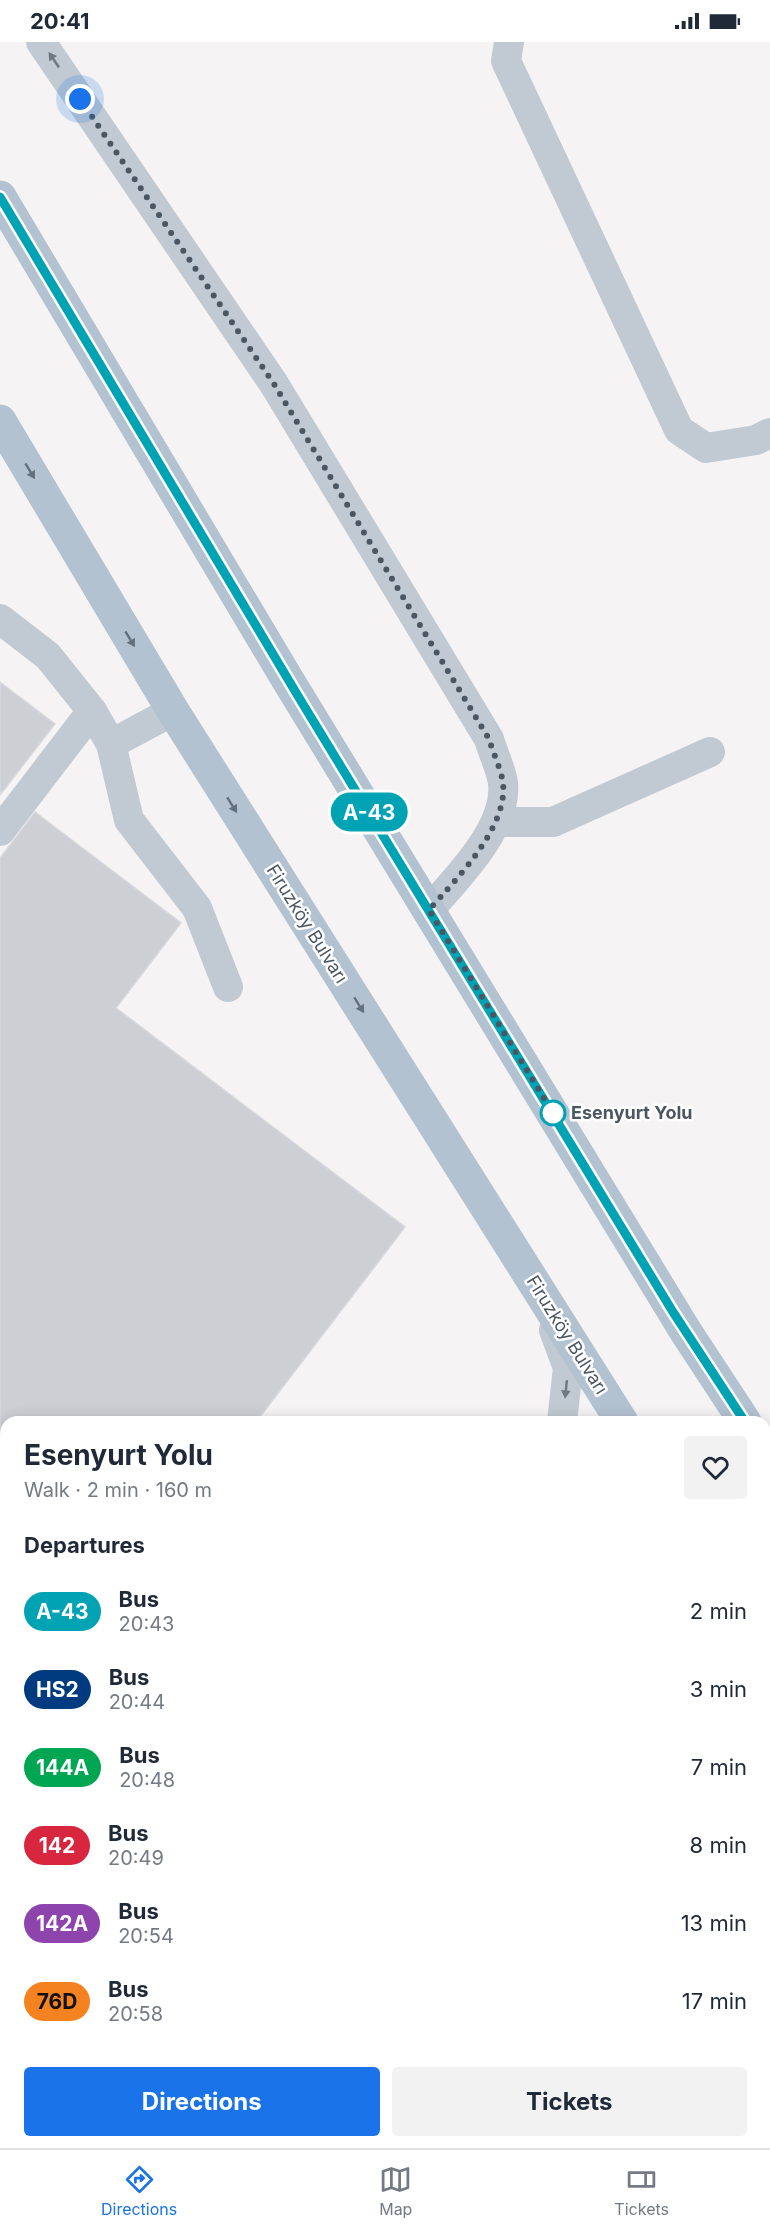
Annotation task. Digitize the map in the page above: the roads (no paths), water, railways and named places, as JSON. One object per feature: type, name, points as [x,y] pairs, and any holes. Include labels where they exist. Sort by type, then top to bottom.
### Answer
[{"type":"main road","points":[[0,197],[429,910],[686,1332],[741,1416]]},
{"type":"main road","points":[[0,237],[47,276]]},
{"type":"main road","name":"Firuzköy Bulvarı","points":[[0,421],[173,711],[618,1416]]},
{"type":"lane","points":[[41,42],[274,384],[489,739],[503,784],[496,822],[474,858],[429,910]]},
{"type":"lane","points":[[509,42],[506,61],[679,430],[706,448],[756,440],[770,433]]},
{"type":"lane","points":[[0,619],[48,656],[92,711],[111,744],[129,820],[197,909],[228,987]]},
{"type":"lane","points":[[0,831],[92,711]]},
{"type":"lane","points":[[111,744],[173,711]]},
{"type":"lane","points":[[496,822],[553,822],[710,752]]},
{"type":"lane","points":[[541,1293],[568,1368],[563,1416]]},
{"type":"place","name":"Esenyurt Yolu","points":[[553,1113]]}]
